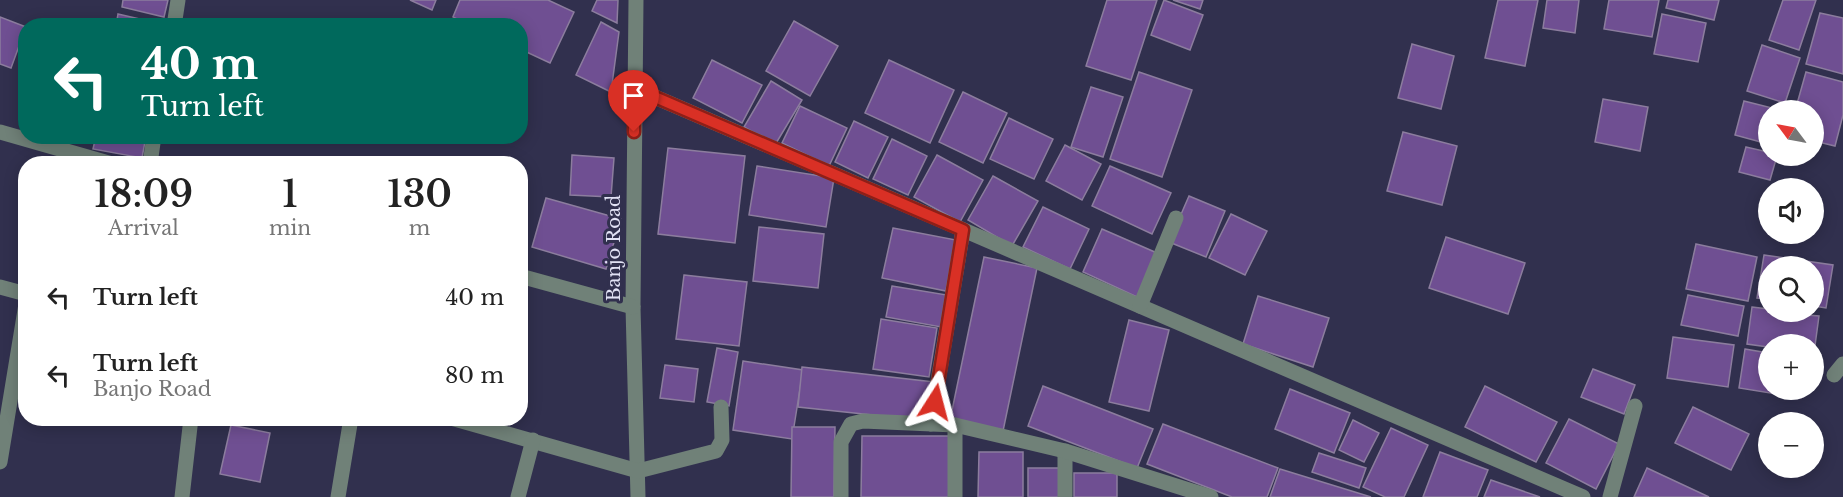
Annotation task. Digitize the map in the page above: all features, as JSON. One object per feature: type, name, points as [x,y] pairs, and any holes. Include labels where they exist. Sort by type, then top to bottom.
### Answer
[{"type":"street","points":[[175,18],[178,0]]},
{"type":"street","name":"Banjo Road","points":[[636,0],[633,307],[639,497]]},
{"type":"street","points":[[634,88],[1583,497]]},
{"type":"street","points":[[0,132],[18,137]]},
{"type":"street","points":[[42,144],[84,156]]},
{"type":"street","points":[[1140,306],[1176,218]]},
{"type":"street","points":[[931,424],[963,230]]},
{"type":"street","points":[[528,278],[633,307]]},
{"type":"street","points":[[0,287],[18,292]]},
{"type":"street","points":[[0,462],[18,353]]},
{"type":"street","points":[[1610,497],[1635,406]]},
{"type":"street","points":[[481,426],[638,471],[716,451],[722,440],[721,407]]},
{"type":"street","points":[[841,497],[841,442],[851,424],[863,421],[955,425],[1065,451],[1170,490],[1211,497]]},
{"type":"street","points":[[955,425],[955,497]]},
{"type":"street","points":[[182,497],[190,426]]},
{"type":"street","points":[[338,497],[350,426]]},
{"type":"street","points":[[518,497],[533,440]]},
{"type":"street","points":[[1065,451],[1065,497]]},
{"type":"building","points":[[123,0],[168,0],[164,17],[122,7]]},
{"type":"building","points":[[410,0],[436,0],[432,10]]},
{"type":"building","points":[[460,0],[548,0],[574,12],[550,63],[528,53],[528,18],[453,17]]},
{"type":"building","points":[[597,0],[618,0],[617,23],[592,11]]},
{"type":"building","points":[[1107,0],[1157,0],[1131,80],[1086,66]]},
{"type":"building","points":[[1164,0],[1203,15],[1190,50],[1151,35]]},
{"type":"building","points":[[1173,0],[1203,0],[1200,9]]},
{"type":"building","points":[[1498,0],[1538,0],[1525,66],[1485,58]]},
{"type":"building","points":[[1547,0],[1579,0],[1575,33],[1543,28]]},
{"type":"building","points":[[1609,0],[1659,0],[1652,37],[1604,29]]},
{"type":"building","points":[[1668,0],[1719,0],[1714,20],[1666,8]]},
{"type":"building","points":[[1783,0],[1816,0],[1799,50],[1769,40]]},
{"type":"building","points":[[1820,13],[1843,18],[1843,74],[1806,64]]},
{"type":"building","points":[[118,14],[135,18],[117,18]]},
{"type":"building","points":[[1662,14],[1706,23],[1698,62],[1654,54]]},
{"type":"building","points":[[0,17],[18,24],[18,49],[11,68],[0,64]]},
{"type":"building","points":[[794,21],[838,46],[810,96],[766,71]]},
{"type":"building","points":[[601,22],[619,32],[611,92],[576,75]]},
{"type":"building","points":[[1412,44],[1454,56],[1441,109],[1398,98]]},
{"type":"building","points":[[1762,45],[1800,58],[1786,100],[1776,100],[1747,91]]},
{"type":"building","points":[[712,60],[762,85],[742,123],[693,98]]},
{"type":"building","points":[[889,60],[954,90],[930,143],[865,113]]},
{"type":"building","points":[[1139,72],[1192,90],[1162,177],[1110,159]]},
{"type":"building","points":[[1806,72],[1843,82],[1843,115],[1835,146],[1824,143],[1824,100],[1798,100]]},
{"type":"building","points":[[771,81],[802,100],[775,145],[744,127]]},
{"type":"building","points":[[1091,87],[1123,97],[1103,157],[1071,147]]},
{"type":"building","points":[[963,92],[1007,113],[983,163],[939,142]]},
{"type":"building","points":[[1603,99],[1648,107],[1640,151],[1595,142]]},
{"type":"building","points":[[1744,101],[1758,104],[1758,141],[1735,135]]},
{"type":"building","points":[[800,106],[847,128],[829,166],[782,143]]},
{"type":"building","points":[[1009,118],[1053,139],[1034,179],[990,159]]},
{"type":"building","points":[[854,121],[888,137],[868,178],[835,162]]},
{"type":"building","points":[[1403,132],[1457,146],[1442,205],[1387,191]]},
{"type":"building","points":[[892,139],[927,156],[908,195],[873,179]]},
{"type":"building","points":[[94,144],[145,144],[142,156],[93,149]]},
{"type":"building","points":[[1065,145],[1101,164],[1082,200],[1046,181]]},
{"type":"building","points":[[1746,147],[1758,150],[1758,166],[1774,166],[1771,178],[1739,172]]},
{"type":"building","points":[[668,148],[745,156],[735,243],[658,234]]},
{"type":"building","points":[[572,155],[614,158],[611,197],[570,195]]},
{"type":"building","points":[[937,155],[983,180],[960,222],[914,197]]},
{"type":"building","points":[[757,166],[834,178],[826,227],[749,215]]},
{"type":"building","points":[[1110,166],[1171,193],[1152,234],[1092,206]]},
{"type":"building","points":[[993,176],[1038,201],[1012,246],[968,220]]},
{"type":"building","points":[[1189,196],[1225,211],[1206,257],[1169,242]]},
{"type":"building","points":[[546,198],[621,219],[606,269],[532,247]]},
{"type":"building","points":[[1043,207],[1089,229],[1070,269],[1023,247]]},
{"type":"building","points":[[1231,214],[1267,231],[1245,275],[1209,258]]},
{"type":"building","points":[[759,227],[824,234],[818,288],[753,281]]},
{"type":"building","points":[[893,228],[956,240],[946,291],[882,278]]},
{"type":"building","points":[[1102,229],[1157,253],[1137,297],[1083,272]]},
{"type":"building","points":[[1446,237],[1525,263],[1508,314],[1429,288]]},
{"type":"building","points":[[1696,244],[1757,257],[1748,301],[1686,289]]},
{"type":"building","points":[[984,257],[1037,268],[1003,431],[950,420]]},
{"type":"building","points":[[1824,264],[1833,265],[1826,308],[1824,308]]},
{"type":"building","points":[[684,275],[747,282],[739,346],[676,339]]},
{"type":"building","points":[[892,286],[947,295],[941,327],[886,317]]},
{"type":"building","points":[[1688,295],[1744,306],[1738,336],[1681,325]]},
{"type":"building","points":[[1258,296],[1329,318],[1313,367],[1243,344]]},
{"type":"building","points":[[1752,307],[1758,308],[1758,322],[1818,322],[1817,334],[1758,334],[1758,346],[1747,344]]},
{"type":"building","points":[[881,319],[937,328],[929,377],[873,369]]},
{"type":"building","points":[[1129,320],[1169,330],[1149,411],[1109,402]]},
{"type":"building","points":[[1673,337],[1734,345],[1728,387],[1667,378]]},
{"type":"building","points":[[717,348],[738,352],[729,406],[707,402]]},
{"type":"building","points":[[1745,349],[1758,351],[1758,391],[1739,388]]},
{"type":"building","points":[[743,361],[803,370],[792,439],[733,430]]},
{"type":"building","points":[[665,365],[698,369],[694,402],[660,398]]},
{"type":"building","points":[[802,367],[934,382],[929,421],[798,407]]},
{"type":"building","points":[[1593,369],[1635,385],[1624,414],[1581,397]]},
{"type":"building","points":[[1043,386],[1153,429],[1137,468],[1028,426]]},
{"type":"building","points":[[1485,386],[1557,422],[1536,462],[1465,427]]},
{"type":"building","points":[[1290,389],[1350,413],[1334,453],[1275,429]]},
{"type":"building","points":[[1693,407],[1749,434],[1731,470],[1675,443]]},
{"type":"building","points":[[1569,419],[1619,444],[1596,489],[1546,463]]},
{"type":"building","points":[[1353,420],[1379,433],[1364,462],[1339,450]]},
{"type":"building","points":[[1163,424],[1278,468],[1267,497],[1232,497],[1147,464]]},
{"type":"building","points":[[231,426],[270,433],[260,482],[220,474]]},
{"type":"building","points":[[792,427],[835,427],[834,497],[791,497]]},
{"type":"building","points":[[1391,428],[1428,445],[1404,497],[1385,497],[1363,487]]},
{"type":"building","points":[[862,436],[949,436],[949,497],[861,497]]},
{"type":"building","points":[[979,452],[1023,452],[1023,497],[978,497]]},
{"type":"building","points":[[1440,452],[1488,470],[1477,497],[1423,497]]},
{"type":"building","points":[[1319,453],[1366,468],[1359,488],[1312,472]]},
{"type":"building","points":[[1028,468],[1062,468],[1062,497],[1028,497]]},
{"type":"building","points":[[1647,468],[1709,497],[1634,497]]},
{"type":"building","points":[[1280,469],[1371,497],[1270,497]]},
{"type":"building","points":[[1074,473],[1117,473],[1117,497],[1074,497]]},
{"type":"building","points":[[1491,480],[1540,497],[1484,497]]},
{"type":"route","points":[[634,132],[634,88],[963,230],[935,402]]}]
